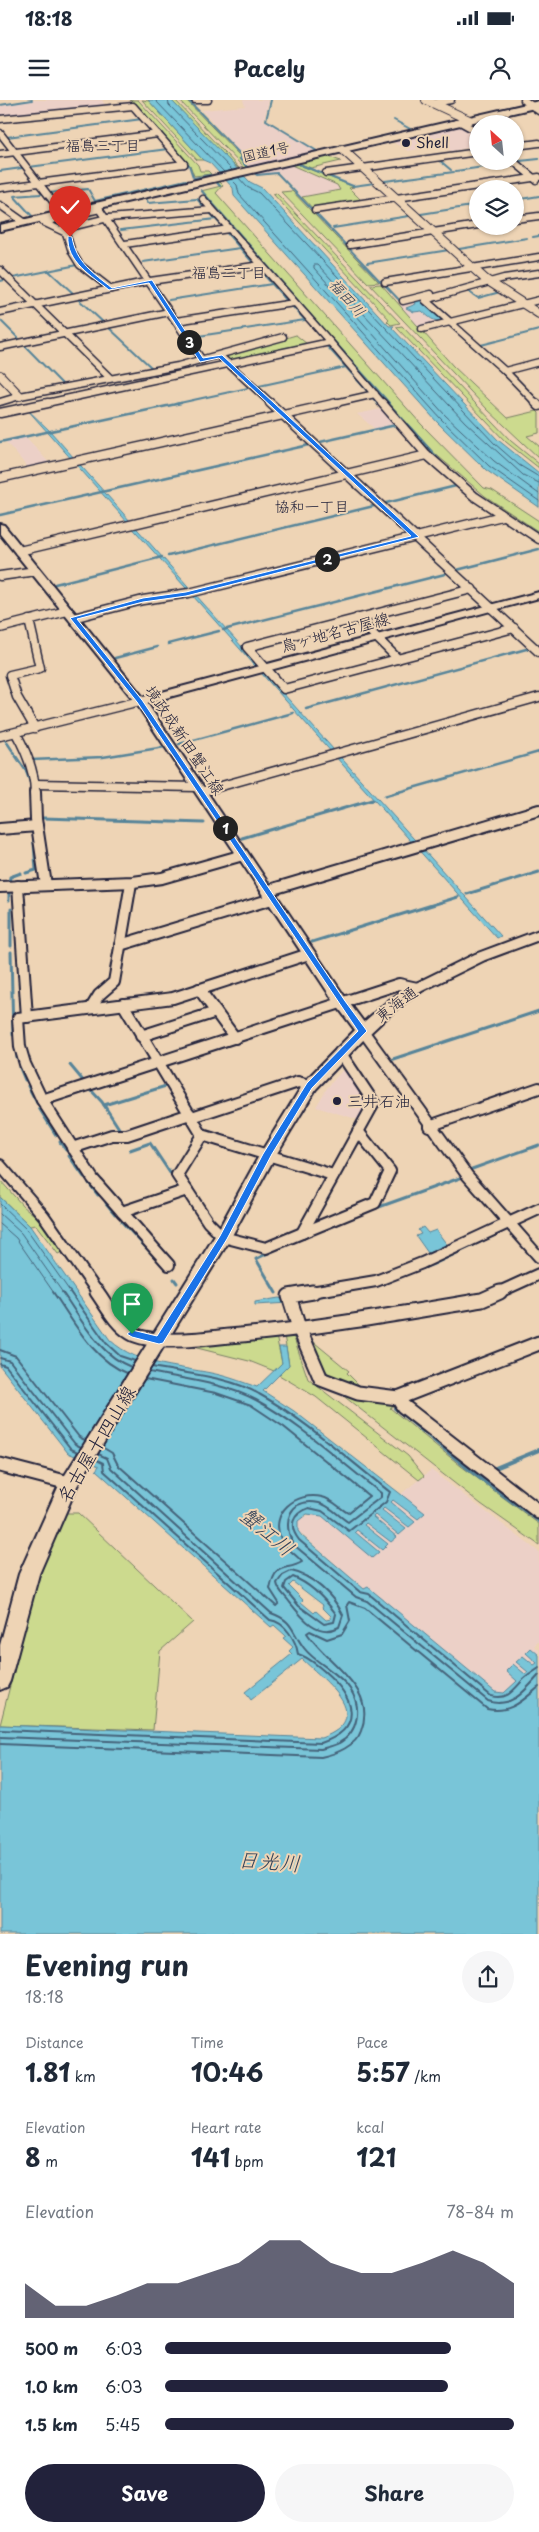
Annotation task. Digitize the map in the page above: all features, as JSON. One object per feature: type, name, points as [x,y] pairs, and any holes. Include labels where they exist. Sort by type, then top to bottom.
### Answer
[{"type":"highway","name":"国道1号","points":[[0,228],[99,207],[532,105]]},
{"type":"main road","name":"境政成新田蟹江線","points":[[0,527],[140,701],[269,895],[363,1031]]},
{"type":"main road","name":"鳥ヶ地名古屋線","points":[[140,701],[539,595]]},
{"type":"main road","name":"東海通","points":[[155,1346],[224,1237],[268,1154],[310,1086],[340,1052],[393,1004],[417,988],[480,957],[539,935]]},
{"type":"main road","name":"名古屋十四山線","points":[[1,1676],[29,1574],[69,1483],[155,1346]]},
{"type":"street","points":[[104,100],[110,108]]},
{"type":"street","points":[[195,100],[208,100]]},
{"type":"street","points":[[430,102],[450,100]]},
{"type":"street","points":[[430,102],[469,125]]},
{"type":"street","points":[[532,105],[539,117]]},
{"type":"street","points":[[0,119],[132,106],[184,164],[0,188]]},
{"type":"street","points":[[0,133],[62,214]]},
{"type":"street","points":[[0,154],[158,134]]},
{"type":"street","points":[[524,145],[539,143]]},
{"type":"street","points":[[342,149],[487,281],[539,314]]},
{"type":"street","points":[[326,173],[469,153]]},
{"type":"street","points":[[524,169],[536,177],[539,183]]},
{"type":"street","points":[[315,210],[536,177]]},
{"type":"street","points":[[203,199],[427,455],[474,496],[539,539]]},
{"type":"street","points":[[1,206],[24,222]]},
{"type":"street","points":[[111,289],[80,265],[72,252],[70,237],[62,229],[43,222],[99,207],[202,360]]},
{"type":"street","points":[[62,229],[107,217],[212,209]]},
{"type":"street","points":[[524,218],[539,216]]},
{"type":"street","points":[[350,245],[469,226]]},
{"type":"street","points":[[125,244],[229,229]]},
{"type":"street","points":[[385,282],[539,257]]},
{"type":"street","points":[[0,312],[150,281],[261,265]]},
{"type":"street","points":[[0,270],[110,378]]},
{"type":"street","points":[[403,302],[515,275],[539,273]]},
{"type":"street","points":[[487,281],[425,300],[505,371],[539,406]]},
{"type":"street","points":[[422,329],[539,300]]},
{"type":"street","points":[[176,321],[294,303]]},
{"type":"street","points":[[0,347],[170,312]]},
{"type":"street","points":[[0,402],[20,396],[220,356],[283,337]]},
{"type":"street","points":[[0,413],[330,342]]},
{"type":"street","points":[[220,356],[539,652]]},
{"type":"street","points":[[505,371],[539,362]]},
{"type":"street","points":[[0,375],[20,396]]},
{"type":"street","points":[[0,478],[375,394]]},
{"type":"street","points":[[19,550],[427,455]]},
{"type":"street","points":[[0,628],[29,620],[192,593],[502,516]]},
{"type":"street","points":[[0,576],[36,572]]},
{"type":"street","points":[[472,589],[247,647],[284,689],[514,628]]},
{"type":"street","points":[[357,618],[398,659]]},
{"type":"street","points":[[29,620],[40,668],[10,675],[17,697],[35,728]]},
{"type":"street","points":[[35,784],[199,790],[539,697]]},
{"type":"street","points":[[0,736],[140,701]]},
{"type":"street","points":[[16,733],[24,748],[35,784],[37,826],[46,885]]},
{"type":"street","points":[[120,946],[418,846],[539,810]]},
{"type":"street","points":[[0,828],[37,826]]},
{"type":"street","points":[[0,887],[131,883],[162,878],[242,855]]},
{"type":"street","points":[[91,1008],[99,995],[114,982],[131,883]]},
{"type":"street","points":[[18,886],[27,1017]]},
{"type":"street","points":[[169,1265],[93,1179],[42,1100],[28,1072],[20,1047],[18,1018],[173,998],[309,954]]},
{"type":"street","points":[[42,1100],[399,984],[417,988]]},
{"type":"street","points":[[199,989],[234,1038]]},
{"type":"street","points":[[123,1004],[202,1135],[333,1175]]},
{"type":"street","points":[[141,1036],[216,1012]]},
{"type":"street","points":[[363,1031],[429,1126],[467,1175],[539,1257]]},
{"type":"street","points":[[302,1233],[374,1103],[340,1052]]},
{"type":"street","points":[[72,1148],[112,1135],[127,1135],[298,1082],[310,1086]]},
{"type":"street","points":[[429,1126],[539,1088]]},
{"type":"street","points":[[202,1135],[177,1176],[208,1222],[224,1237],[266,1248],[375,1204],[390,1172],[358,1131]]},
{"type":"street","points":[[0,1165],[44,1216],[120,1324],[132,1334],[155,1346],[201,1339],[300,1330],[482,1300],[539,1274]]},
{"type":"street","points":[[122,1212],[186,1190]]},
{"type":"street","points":[[539,1209],[512,1227],[376,1281],[290,1301],[300,1330],[321,1378],[359,1394],[398,1398],[539,1343]]},
{"type":"street","points":[[398,1398],[403,1406],[425,1424],[539,1512]]},
{"type":"street","points":[[0,1465],[69,1483]]},
{"type":"shaded area","points":[[34,100],[102,100],[107,108],[0,119],[0,106]]},
{"type":"shaded area","points":[[243,100],[269,100],[264,120],[317,152],[250,167],[241,159],[243,156],[202,110],[245,106]]},
{"type":"shaded area","points":[[459,125],[469,130],[469,148],[452,151],[440,145],[408,151],[391,141]]},
{"type":"shaded area","points":[[289,164],[337,185],[341,190],[302,197],[278,172],[257,175],[255,173]]},
{"type":"shaded area","points":[[415,301],[417,304],[407,306],[417,312],[422,311],[433,320],[445,321],[419,328],[399,305]]},
{"type":"shaded area","points":[[381,409],[394,424],[375,429],[357,414]]},
{"type":"shaded area","points":[[26,437],[51,465],[30,470],[6,442]]},
{"type":"shaded area","points":[[345,1067],[371,1102],[360,1120],[316,1107],[327,1088]]},
{"type":"shaded area","points":[[431,1470],[539,1552],[539,1641],[534,1646],[539,1650],[539,1655],[531,1648],[537,1663],[534,1666],[523,1656],[528,1671],[504,1693],[495,1692],[368,1587],[364,1589],[298,1531],[298,1521],[302,1517],[316,1514],[322,1516],[348,1538],[379,1552],[355,1532],[357,1530],[382,1550],[388,1544],[364,1524],[366,1522],[391,1542],[397,1537],[373,1517],[375,1515],[399,1535],[406,1529],[382,1510],[384,1508],[409,1527],[415,1522],[390,1502],[393,1500],[418,1519],[425,1513],[401,1494]]},
{"type":"green space","points":[[130,100],[138,100],[198,165],[200,171],[208,171],[211,174],[194,176],[190,165]]},
{"type":"green space","points":[[142,100],[149,101],[203,160],[197,160]]},
{"type":"green space","points":[[171,100],[175,100],[240,169],[228,161]]},
{"type":"green space","points":[[179,100],[186,100],[240,156],[239,159],[247,168],[244,168]]},
{"type":"green space","points":[[326,156],[341,161],[311,168],[296,162]]},
{"type":"green space","points":[[294,163],[354,187],[349,188],[363,202],[314,210],[302,197],[340,190],[337,185],[289,164]]},
{"type":"green space","points":[[219,181],[223,185],[216,193],[421,424],[484,488],[492,490],[539,521],[539,532],[485,496],[433,452],[201,191],[221,186],[217,182]]},
{"type":"green space","points":[[292,191],[379,282],[368,283],[281,192]]},
{"type":"green space","points":[[276,193],[400,323],[391,325],[387,321],[389,319],[273,194]]},
{"type":"green space","points":[[381,284],[453,366],[508,418],[537,411],[539,413],[539,433],[527,436],[539,446],[539,458],[487,409],[370,285]]},
{"type":"green space","points":[[402,326],[511,441],[539,464],[539,468],[506,442],[396,327]]},
{"type":"green space","points":[[296,335],[307,344],[231,361],[226,356]]},
{"type":"green space","points":[[0,1180],[23,1206],[38,1218],[62,1252],[58,1254],[36,1225],[30,1226],[0,1197]]},
{"type":"green space","points":[[308,1333],[315,1343],[349,1371],[347,1373],[367,1393],[334,1378],[328,1373]]},
{"type":"green space","points":[[284,1335],[294,1338],[308,1379],[408,1456],[424,1476],[419,1480],[316,1397],[279,1375],[289,1365]]},
{"type":"green space","points":[[276,1336],[282,1363],[274,1371],[249,1361],[193,1347]]},
{"type":"green space","points":[[332,1387],[392,1402],[394,1405],[390,1408],[461,1466],[539,1524],[539,1545],[481,1504]]},
{"type":"green space","points":[[65,1513],[78,1513],[193,1622],[160,1651],[153,1730],[0,1725],[32,1600],[49,1549]]},
{"type":"water","name":"福田川","points":[[148,100],[171,100],[250,182],[262,188],[389,326],[394,326],[392,328],[498,440],[539,473],[539,507],[486,470],[437,422],[234,196],[233,188],[210,163],[203,160]]},
{"type":"water","points":[[539,271],[421,300],[443,320],[440,321],[434,320],[422,311],[414,312],[406,308],[416,304],[414,300],[506,275]]},
{"type":"water","points":[[26,408],[50,431],[259,666],[256,667]]},
{"type":"water","points":[[264,672],[501,936],[497,938],[261,673]]},
{"type":"water","points":[[0,1197],[30,1226],[110,1340],[134,1356],[148,1361],[220,1375],[257,1387],[282,1363],[279,1347],[286,1347],[289,1365],[263,1391],[294,1411],[425,1513],[418,1519],[393,1500],[391,1502],[415,1522],[409,1527],[384,1508],[382,1510],[406,1529],[399,1535],[375,1515],[373,1517],[397,1537],[391,1542],[366,1523],[364,1525],[388,1544],[382,1550],[357,1530],[355,1532],[379,1552],[372,1558],[322,1516],[307,1514],[298,1521],[298,1531],[302,1536],[364,1589],[368,1587],[495,1692],[504,1693],[517,1681],[506,1671],[513,1664],[525,1674],[528,1672],[516,1662],[523,1656],[534,1665],[537,1663],[526,1653],[531,1648],[539,1655],[539,1934],[0,1934],[0,1725],[321,1738],[337,1730],[345,1720],[346,1710],[333,1688],[302,1659],[251,1700],[245,1692],[292,1654],[289,1651],[293,1647],[283,1638],[286,1636],[274,1625],[271,1627],[96,1470],[99,1466],[68,1453],[0,1366]],"holes":[[[293,1582],[323,1605],[322,1607],[331,1616],[331,1619],[326,1620],[316,1611],[314,1613],[301,1602],[303,1600],[289,1586]]]},
{"type":"water","points":[[539,1213],[539,1215],[434,1265],[378,1286],[289,1303],[255,1305],[255,1302],[279,1298],[286,1300],[378,1283]]},
{"type":"water","points":[[423,1227],[428,1233],[436,1230],[448,1246],[428,1253],[416,1236],[421,1234],[418,1230]]},
{"type":"waterway","points":[[0,105],[32,100]]},
{"type":"waterway","points":[[188,100],[242,156],[240,159],[247,167]]},
{"type":"waterway","points":[[271,100],[266,120],[317,151],[313,152]]},
{"type":"waterway","points":[[7,137],[142,119]]},
{"type":"waterway","points":[[394,120],[412,130]]},
{"type":"waterway","points":[[156,127],[189,165],[193,177]]},
{"type":"waterway","points":[[29,167],[168,149]]},
{"type":"waterway","points":[[438,159],[451,170]]},
{"type":"waterway","points":[[524,161],[539,159]]},
{"type":"waterway","points":[[296,163],[353,186],[375,183]]},
{"type":"waterway","points":[[0,171],[22,168]]},
{"type":"waterway","points":[[456,171],[469,169]]},
{"type":"waterway","points":[[385,181],[454,172]]},
{"type":"waterway","points":[[254,173],[257,175],[277,173],[363,263]]},
{"type":"waterway","points":[[194,178],[210,175],[220,186]]},
{"type":"waterway","points":[[49,193],[88,189],[95,201],[186,180]]},
{"type":"waterway","points":[[201,190],[322,328]]},
{"type":"waterway","points":[[32,216],[14,196],[41,194]]},
{"type":"waterway","points":[[524,198],[539,196]]},
{"type":"waterway","points":[[147,200],[148,203],[197,199],[205,208]]},
{"type":"waterway","points":[[421,214],[469,206]]},
{"type":"waterway","points":[[210,213],[216,219]]},
{"type":"waterway","points":[[333,228],[409,216]]},
{"type":"waterway","points":[[121,230],[216,219]]},
{"type":"waterway","points":[[216,219],[223,227]]},
{"type":"waterway","points":[[225,231],[240,248]]},
{"type":"waterway","points":[[533,237],[539,236]]},
{"type":"waterway","points":[[459,249],[527,238]]},
{"type":"waterway","points":[[143,262],[240,248]]},
{"type":"waterway","points":[[240,248],[254,264]]},
{"type":"waterway","points":[[367,263],[449,250]]},
{"type":"waterway","points":[[13,278],[77,265],[69,252]]},
{"type":"waterway","points":[[364,264],[380,281]]},
{"type":"waterway","points":[[257,267],[288,302]]},
{"type":"waterway","points":[[49,271],[75,295]]},
{"type":"waterway","points":[[0,281],[5,280]]},
{"type":"waterway","points":[[169,300],[272,284]]},
{"type":"waterway","points":[[384,284],[402,303]]},
{"type":"waterway","points":[[466,290],[478,298],[500,292]]},
{"type":"waterway","points":[[77,298],[105,324]]},
{"type":"waterway","points":[[192,337],[305,320],[291,305]]},
{"type":"waterway","points":[[0,320],[21,341]]},
{"type":"waterway","points":[[107,326],[153,369]]},
{"type":"waterway","points":[[481,345],[539,330]]},
{"type":"waterway","points":[[333,340],[390,404]]},
{"type":"waterway","points":[[23,344],[64,386]]},
{"type":"waterway","points":[[326,345],[346,367]]},
{"type":"waterway","points":[[259,386],[346,367]]},
{"type":"waterway","points":[[346,367],[369,393]]},
{"type":"waterway","points":[[175,404],[248,388]]},
{"type":"waterway","points":[[372,397],[378,404]]},
{"type":"waterway","points":[[0,442],[181,403]]},
{"type":"waterway","points":[[388,403],[442,463]]},
{"type":"waterway","points":[[320,442],[396,425]]},
{"type":"waterway","points":[[0,515],[309,445]]},
{"type":"waterway","points":[[467,485],[482,497]]},
{"type":"waterway","points":[[386,503],[456,486]]},
{"type":"waterway","points":[[168,556],[374,506]]},
{"type":"waterway","points":[[518,521],[539,534]]},
{"type":"waterway","points":[[457,570],[539,549]]},
{"type":"waterway","points":[[55,584],[162,557]]},
{"type":"waterway","points":[[223,630],[445,574]]},
{"type":"waterway","points":[[168,644],[219,631]]},
{"type":"waterway","points":[[115,658],[157,647]]},
{"type":"waterway","points":[[306,709],[530,648]]},
{"type":"waterway","points":[[179,744],[293,713]]},
{"type":"waterway","points":[[4,738],[12,750]]},
{"type":"waterway","points":[[31,760],[103,757],[165,747]]},
{"type":"waterway","points":[[13,752],[26,771],[31,785]]},
{"type":"waterway","points":[[395,793],[539,752]]},
{"type":"waterway","points":[[385,796],[399,792]]},
{"type":"waterway","points":[[242,838],[372,800]]},
{"type":"waterway","points":[[43,818],[204,823]]},
{"type":"waterway","points":[[26,873],[36,870],[33,830]]},
{"type":"waterway","points":[[467,894],[539,872]]},
{"type":"waterway","points":[[9,884],[10,877],[21,873]]},
{"type":"waterway","points":[[9,889],[9,900]]},
{"type":"waterway","points":[[312,942],[458,897]]},
{"type":"waterway","points":[[11,909],[11,946]]},
{"type":"waterway","points":[[11,952],[13,1035]]},
{"type":"waterway","points":[[393,1059],[539,1011]]},
{"type":"waterway","points":[[16,1048],[17,1058]]},
{"type":"waterway","points":[[70,1065],[85,1083]]},
{"type":"waterway","points":[[20,1068],[25,1080]]},
{"type":"waterway","points":[[28,1086],[37,1103]]},
{"type":"waterway","points":[[104,1105],[166,1086]]},
{"type":"waterway","points":[[89,1088],[102,1102],[122,1133]]},
{"type":"waterway","points":[[39,1108],[56,1135]]},
{"type":"waterway","points":[[60,1142],[66,1150]]},
{"type":"waterway","points":[[130,1150],[150,1143],[170,1173]]},
{"type":"waterway","points":[[472,1169],[539,1145]]},
{"type":"waterway","points":[[69,1156],[84,1177]]},
{"type":"waterway","points":[[379,1207],[460,1178]]},
{"type":"waterway","points":[[89,1183],[98,1195]]},
{"type":"waterway","points":[[106,1203],[115,1214]]},
{"type":"waterway","points":[[122,1222],[154,1256]]},
{"type":"waterway","points":[[276,1293],[256,1259],[281,1247]]},
{"type":"waterway","points":[[174,1279],[177,1283]]},
{"type":"waterway","points":[[395,1408],[477,1476],[539,1521]]},
{"type":"waterway","points":[[493,1469],[539,1450]]},
{"type":"place","name":"Shell","points":[[406,143]]},
{"type":"place","name":"三井石油","points":[[337,1101]]},
{"type":"district","name":"福島三丁目","points":[[103,146]]},
{"type":"district","name":"福島二丁目","points":[[229,273]]},
{"type":"district","name":"協和一丁目","points":[[312,507]]},
{"type":"route","points":[[70,237],[70,247],[80,265],[111,289],[150,281],[202,360],[220,356],[416,537],[186,594],[143,600],[73,618],[140,701],[266,891],[363,1031],[340,1052],[310,1086],[268,1154],[224,1237],[159,1340],[132,1334]]},
{"type":"water label","name":"蟹江川","points":[[267,1532]]},
{"type":"water label","name":"日光川","points":[[269,1862]]}]
